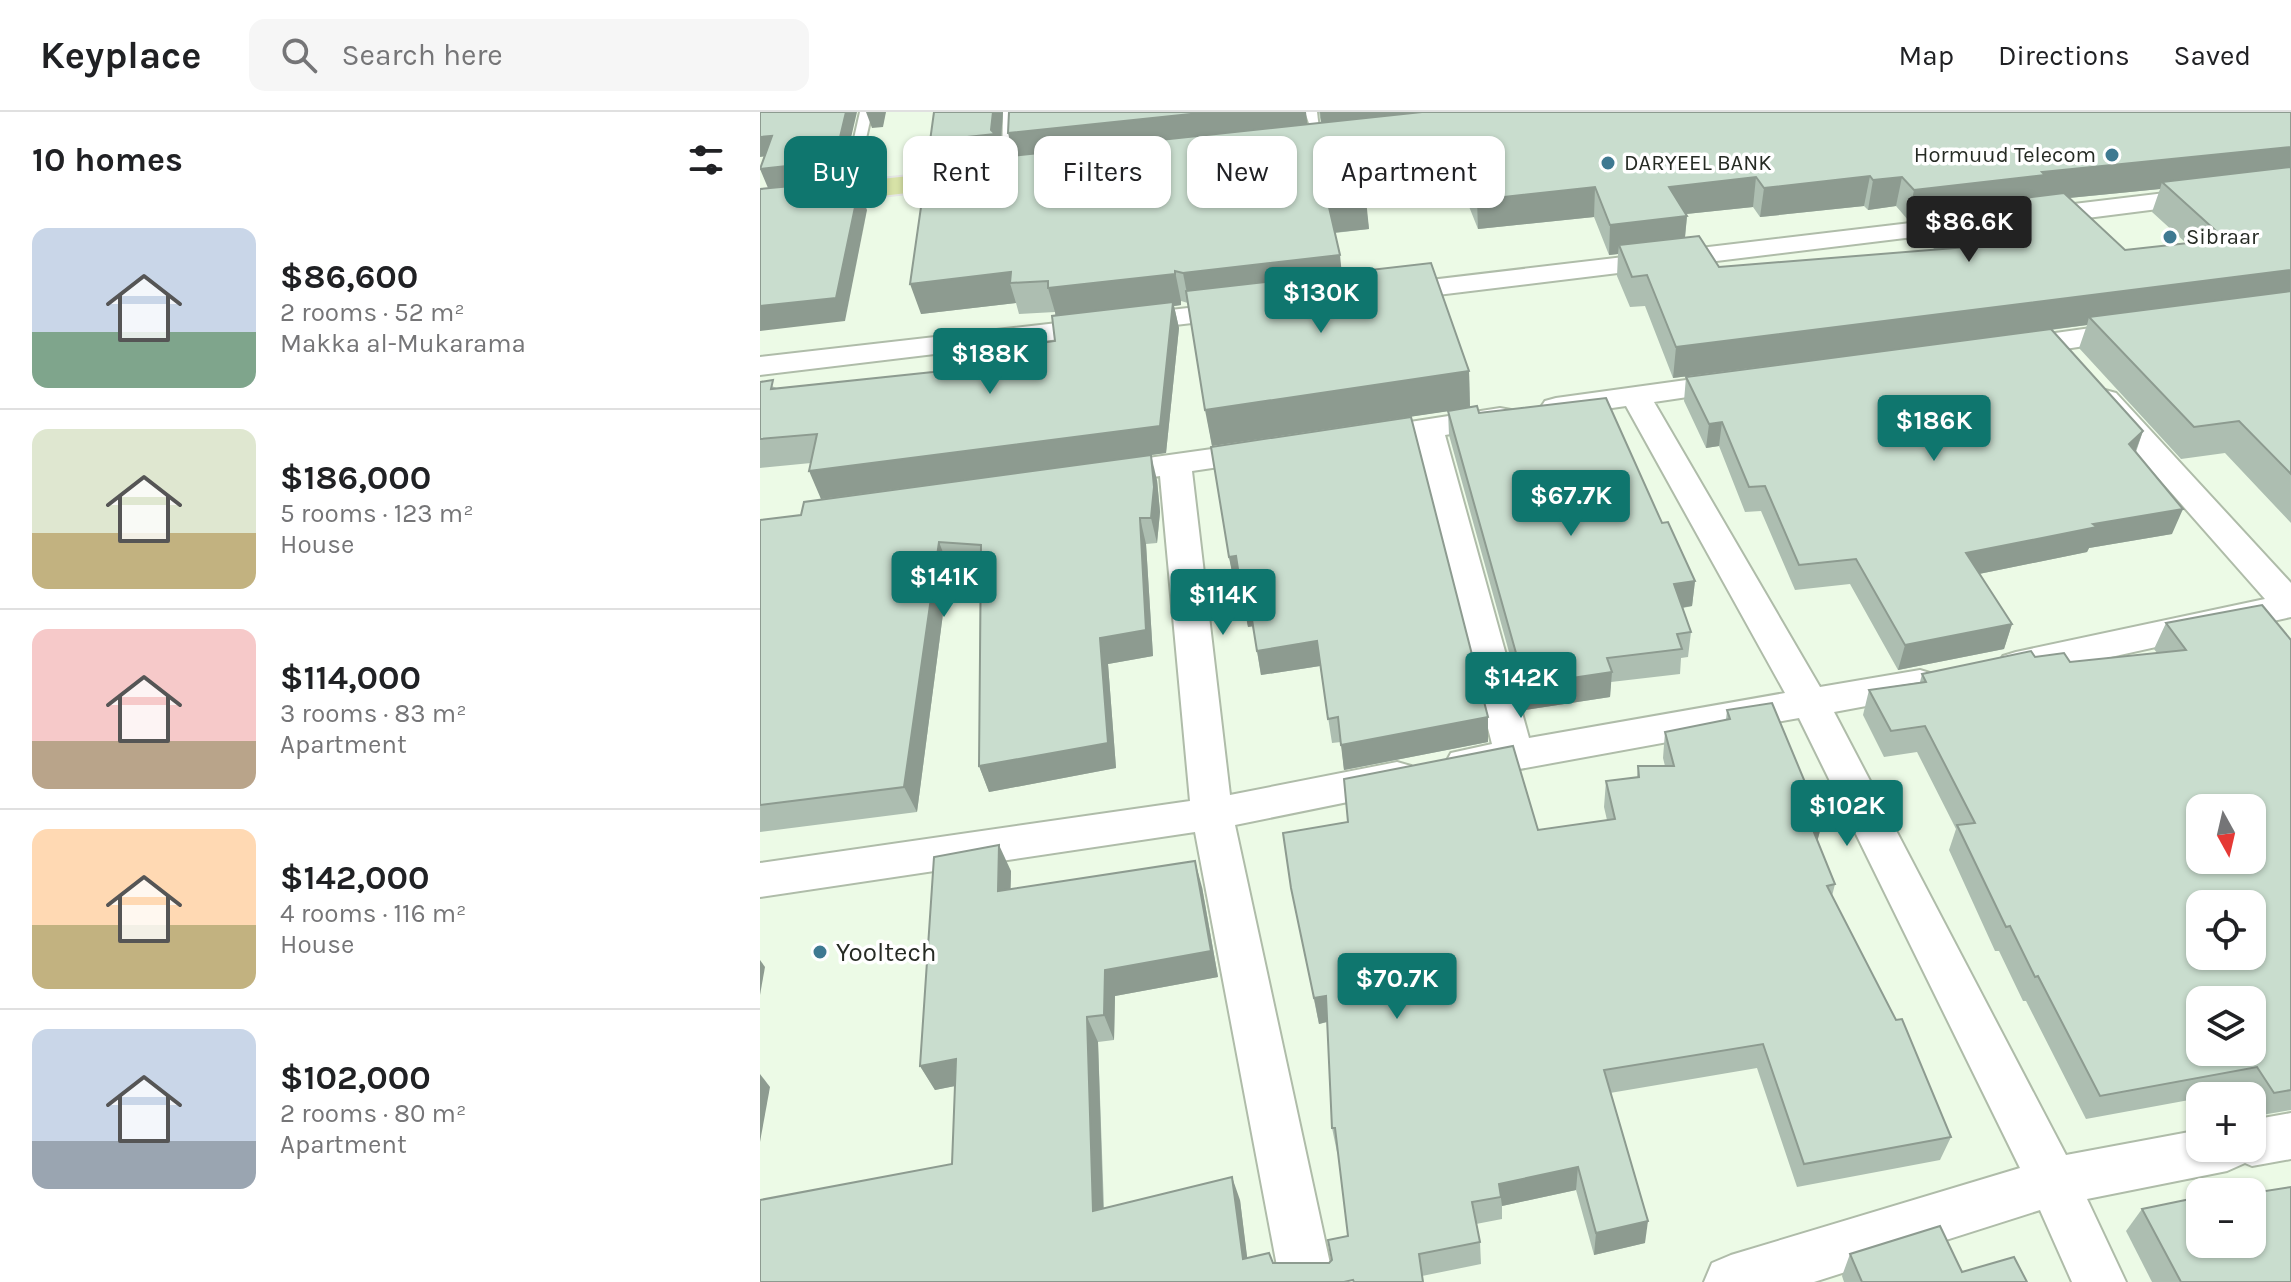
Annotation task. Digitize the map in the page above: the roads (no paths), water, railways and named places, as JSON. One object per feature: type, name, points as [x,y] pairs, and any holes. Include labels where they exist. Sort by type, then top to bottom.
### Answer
[{"type":"highway","points":[[887,172],[1025,162]]},
{"type":"highway","points":[[760,201],[1025,162]]},
{"type":"highway","points":[[760,184],[784,181]]},
{"type":"street","points":[[1359,296],[2291,185]]},
{"type":"street","points":[[760,366],[1264,307]]},
{"type":"street","points":[[1976,352],[2071,362],[2162,326]]},
{"type":"street","points":[[2071,362],[2291,605]]},
{"type":"street","points":[[1333,442],[1759,379]]},
{"type":"street","points":[[1635,395],[1811,705],[2053,1182],[2099,1282]]},
{"type":"street","points":[[1428,428],[1514,754]]},
{"type":"street","points":[[1083,478],[1286,449]]},
{"type":"street","points":[[1175,465],[1212,814],[1307,1282]]},
{"type":"street","points":[[760,880],[1212,814],[1514,754],[1811,705],[2291,605]]},
{"type":"street","points":[[2266,1140],[2291,1136]]},
{"type":"street","points":[[1731,1282],[2053,1182],[2186,1156]]},
{"type":"lane","points":[[861,136],[866,112]]},
{"type":"lane","points":[[1009,112],[1025,162]]},
{"type":"place","name":"Hormuud Telecom","points":[[2112,155]]},
{"type":"place","name":"DARYEEL BANK","points":[[1608,163]]},
{"type":"place","name":"Sibraar","points":[[2170,237]]},
{"type":"place","name":"Yooltech","points":[[820,952]]}]
